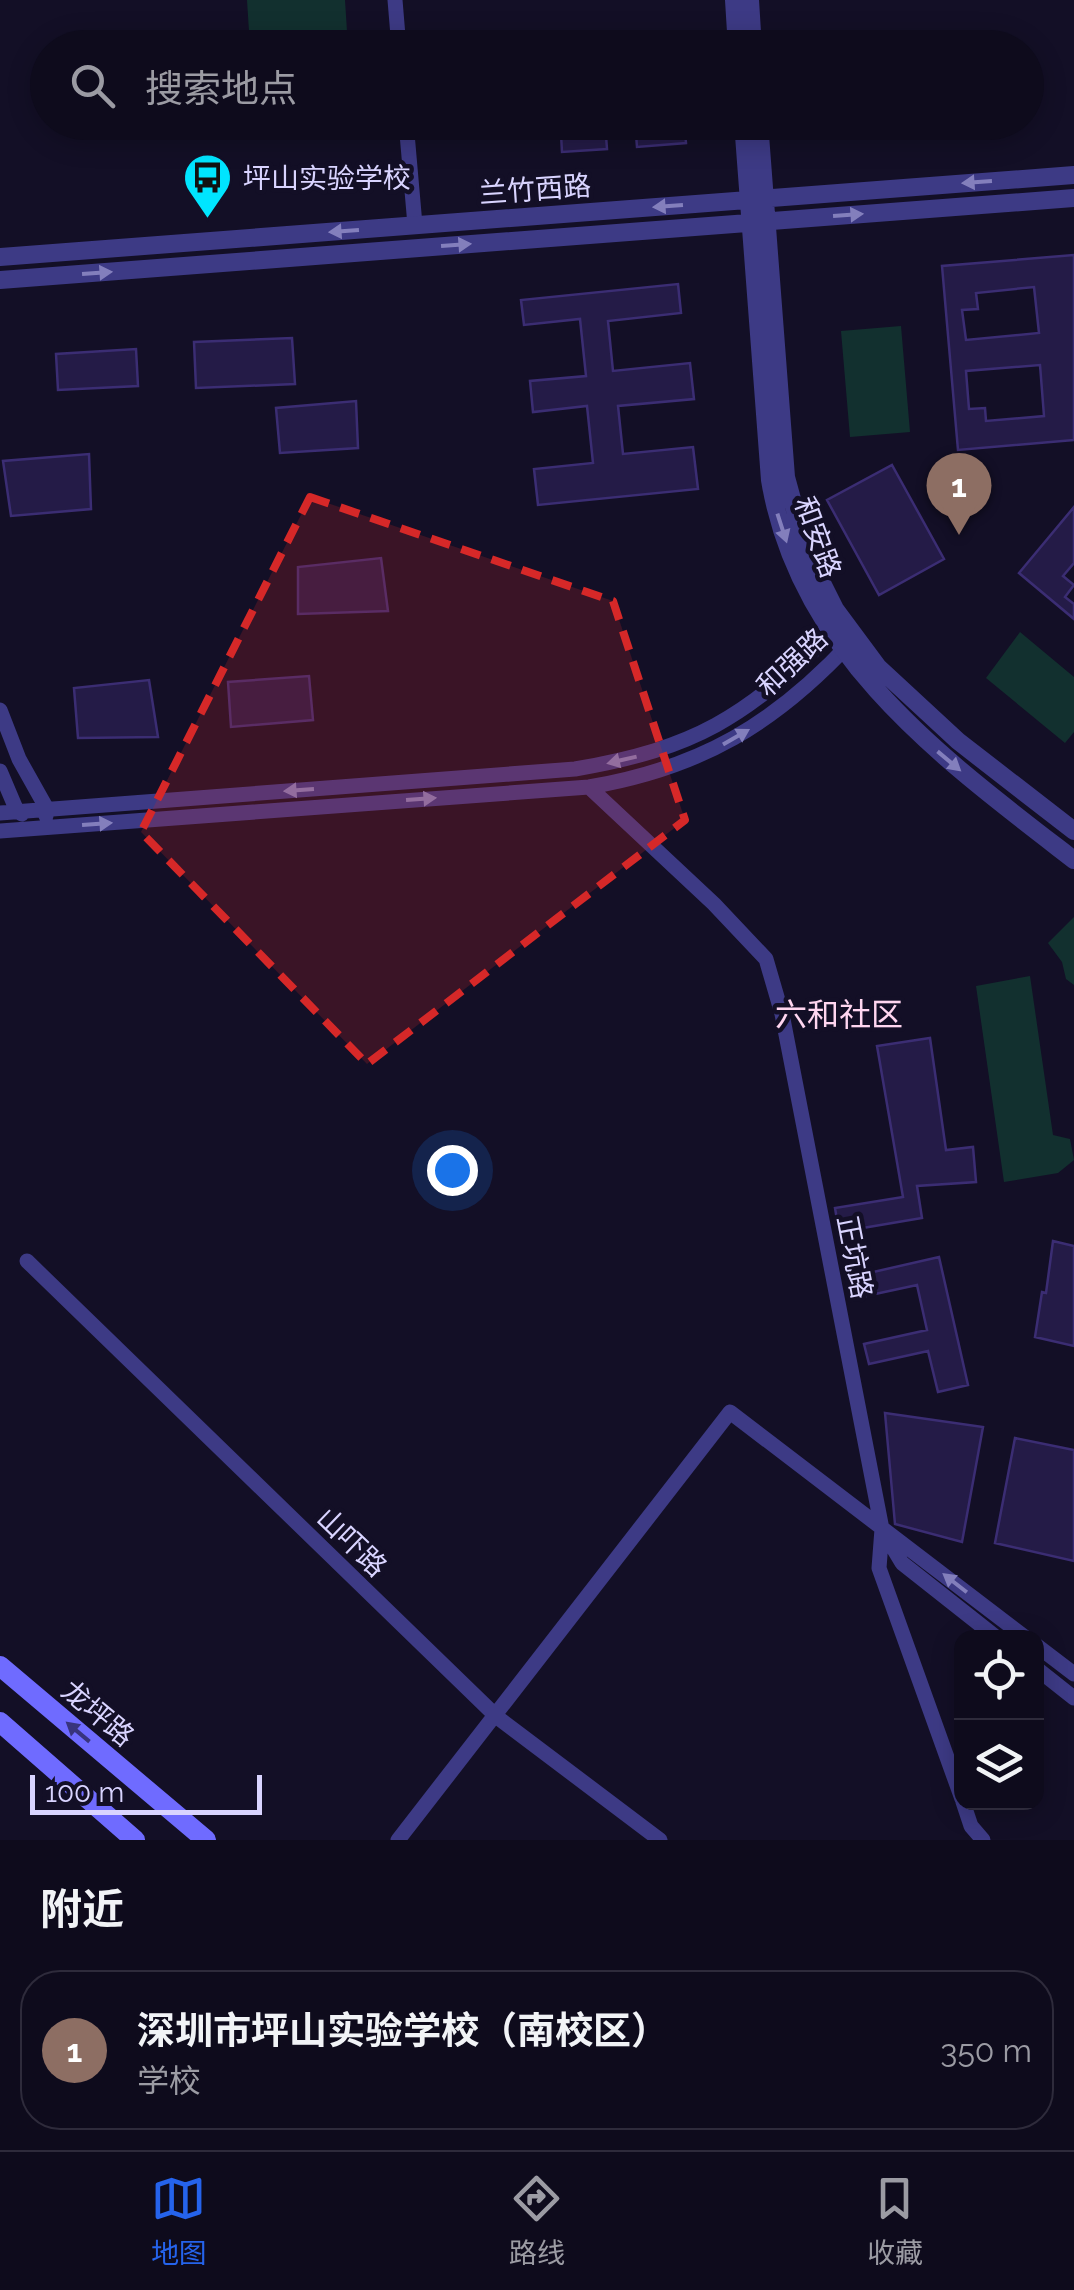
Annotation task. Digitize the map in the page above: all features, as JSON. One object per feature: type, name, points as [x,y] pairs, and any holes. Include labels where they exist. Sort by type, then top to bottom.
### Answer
[{"type":"main road","name":"龙坪路","points":[[0,1666],[206,1840]]},
{"type":"main road","points":[[0,1722],[135,1840]]},
{"type":"street","points":[[395,0],[398,30]]},
{"type":"street","points":[[734,0],[736,30]]},
{"type":"street","points":[[750,0],[752,30]]},
{"type":"street","points":[[408,140],[415,226]]},
{"type":"street","name":"和安路","points":[[746,140],[757,200],[786,477],[804,543],[848,644],[945,758],[1074,860]]},
{"type":"street","name":"和安路","points":[[757,200],[759,140]]},
{"type":"street","name":"兰竹西路","points":[[0,257],[1074,175]]},
{"type":"street","name":"兰竹西路","points":[[0,280],[1074,198]]},
{"type":"street","name":"和安路","points":[[759,222],[774,502],[803,582],[831,634],[848,644]]},
{"type":"street","name":"和强路","points":[[8,812],[575,769],[624,760],[705,733],[735,716],[761,698],[831,634]]},
{"type":"street","name":"和强路","points":[[0,831],[589,787],[660,772],[735,739],[783,706],[848,644]]},
{"type":"street","name":"和安路","points":[[885,687],[1074,831]]},
{"type":"street","points":[[0,710],[47,809],[44,828],[8,812],[0,772]]},
{"type":"street","name":"正坑路","points":[[589,787],[714,904],[766,959],[782,1014],[882,1529],[879,1568],[954,1779]]},
{"type":"street","name":"山吓路","points":[[27,1261],[497,1717],[660,1840]]},
{"type":"street","points":[[398,1840],[730,1412],[1015,1630]]},
{"type":"street","points":[[882,1529],[902,1563],[987,1630]]},
{"type":"street","points":[[1044,1651],[1074,1674]]},
{"type":"street","points":[[1044,1674],[1074,1698]]},
{"type":"street","name":"正坑路","points":[[965,1810],[971,1826],[983,1840]]},
{"type":"highlighted area","points":[[310,497],[613,601],[685,820],[367,1064],[141,832]]},
{"type":"green space","points":[[247,0],[345,0],[347,30],[249,30]]},
{"type":"green space","points":[[901,326],[910,432],[850,437],[841,331]]},
{"type":"green space","points":[[1020,632],[1074,677],[1074,732],[1065,743],[986,678]]},
{"type":"green space","points":[[1074,917],[1074,985],[1066,979],[1062,962],[1048,943]]},
{"type":"green space","points":[[1030,976],[1053,1135],[1070,1139],[1074,1160],[1058,1173],[1004,1182],[976,986]]},
{"type":"building","points":[[561,140],[606,140],[607,149],[562,152]]},
{"type":"building","points":[[636,140],[686,140],[686,143],[637,147]]},
{"type":"building","points":[[1074,255],[1074,440],[958,450],[942,266]],"holes":[[[1034,287],[1039,333],[966,340],[962,310],[978,309],[976,293]],[[1040,365],[1044,416],[986,421],[985,408],[969,409],[966,371]]]},
{"type":"building","points":[[678,284],[681,313],[608,321],[613,371],[690,363],[694,399],[618,406],[623,454],[693,447],[698,489],[538,505],[534,469],[593,463],[587,406],[533,412],[530,381],[586,376],[580,319],[524,325],[521,300]]},
{"type":"building","points":[[292,338],[295,384],[196,388],[194,342]]},
{"type":"building","points":[[136,349],[138,386],[58,390],[56,354]]},
{"type":"building","points":[[356,401],[358,448],[280,453],[276,408]]},
{"type":"building","points":[[89,454],[91,509],[11,516],[3,461]]},
{"type":"building","points":[[892,465],[944,559],[879,595],[827,500]]},
{"type":"building","points":[[1074,507],[1074,563],[1063,576],[1074,585],[1065,597],[1074,604],[1074,619],[1019,573]]},
{"type":"building","points":[[381,558],[388,611],[298,614],[298,567]]},
{"type":"building","points":[[309,676],[313,720],[231,727],[228,682]]},
{"type":"building","points":[[149,680],[158,737],[78,738],[74,688]]},
{"type":"building","points":[[930,1038],[946,1150],[973,1147],[976,1182],[917,1186],[922,1218],[839,1232],[835,1208],[903,1197],[877,1046]]},
{"type":"building","points":[[1053,1241],[1074,1246],[1074,1346],[1035,1337]]},
{"type":"building","points":[[939,1257],[968,1385],[938,1392],[928,1351],[869,1364],[864,1344],[927,1330],[917,1285],[852,1299],[847,1278]]},
{"type":"building","points":[[885,1413],[983,1427],[962,1542],[895,1524]]},
{"type":"building","points":[[1015,1438],[1074,1450],[1074,1561],[995,1543]]},
{"type":"place","name":"坪山实验学校","points":[[208,220]]},
{"type":"place","name":"深圳市坪山实验学校（南校区）","points":[[959,535]]},
{"type":"district","name":"六和社区","points":[[839,1015]]}]
